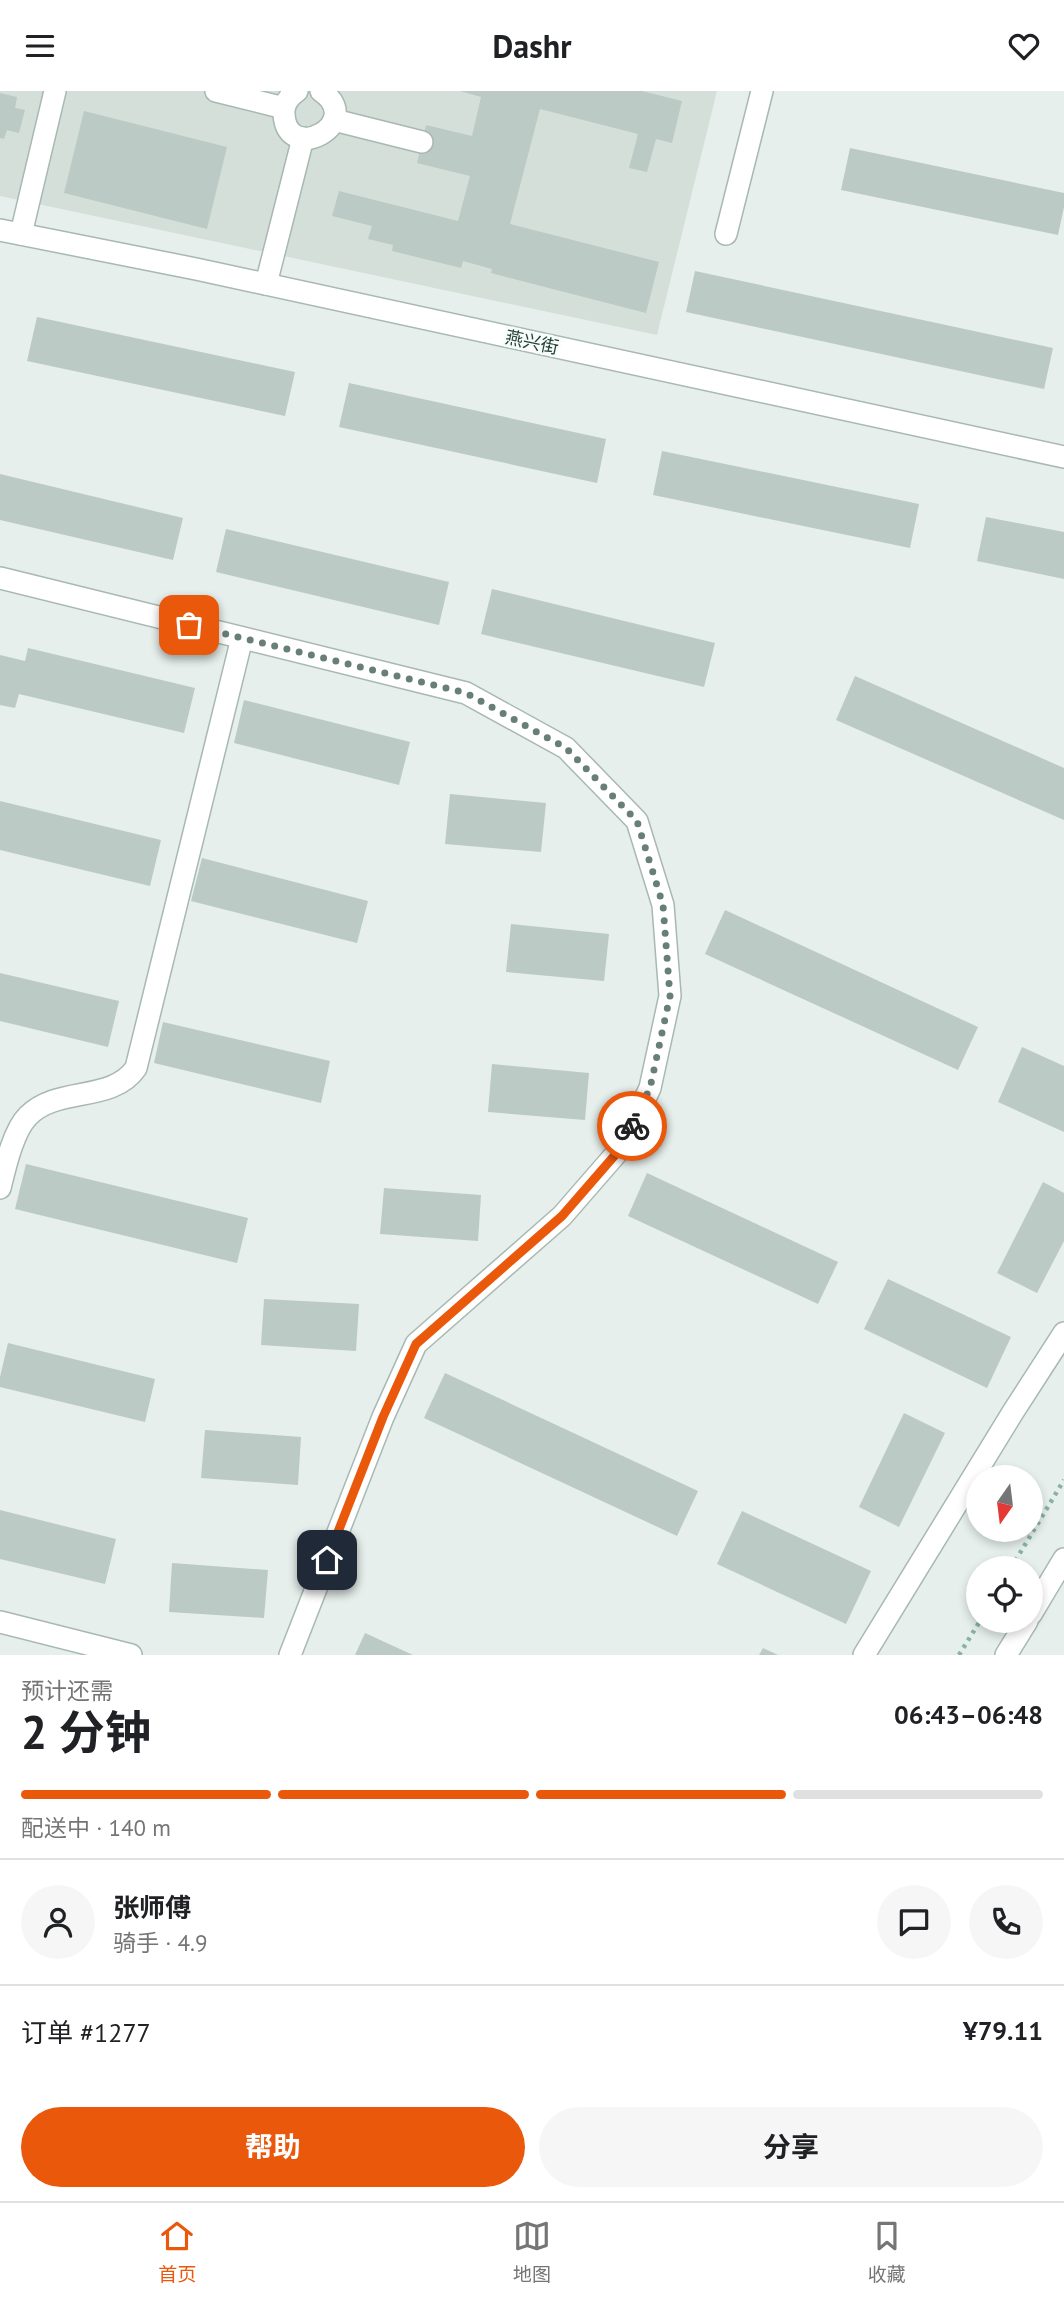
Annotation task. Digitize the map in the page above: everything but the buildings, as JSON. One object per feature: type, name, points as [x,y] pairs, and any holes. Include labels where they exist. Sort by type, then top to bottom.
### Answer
[{"type":"street","points":[[21,234],[55,91]]},
{"type":"street","points":[[216,91],[291,99],[286,124],[296,135],[303,138],[319,136],[326,132],[334,120],[332,103],[321,91]]},
{"type":"street","points":[[726,233],[762,91]]},
{"type":"street","points":[[334,120],[422,142]]},
{"type":"street","points":[[266,284],[303,138]]},
{"type":"street","name":"燕兴街","points":[[0,230],[266,284],[1064,457]]},
{"type":"street","points":[[0,578],[466,693],[566,748],[637,821],[663,905],[670,996],[650,1088],[622,1147],[562,1216],[416,1344],[383,1417],[289,1655]]},
{"type":"street","points":[[0,1188],[10,1149],[27,1116],[50,1102],[111,1087],[130,1078],[136,1068],[243,638]]},
{"type":"street","points":[[864,1655],[1064,1333]]},
{"type":"street","points":[[1043,1594],[1064,1559]]},
{"type":"street","points":[[0,1622],[131,1655]]},
{"type":"street","points":[[1006,1655],[1020,1633]]},
{"type":"path","points":[[1018,1556],[1064,1480]]},
{"type":"path","points":[[959,1655],[973,1633]]},
{"type":"shaded area","points":[[0,91],[717,91],[657,335],[0,196]]},
{"type":"way so far","points":[[189,625],[466,693],[566,748],[637,821],[663,905],[670,996],[650,1088],[632,1126]]},
{"type":"route","points":[[327,1560],[383,1417],[416,1344],[562,1216],[622,1147],[632,1126]]}]
